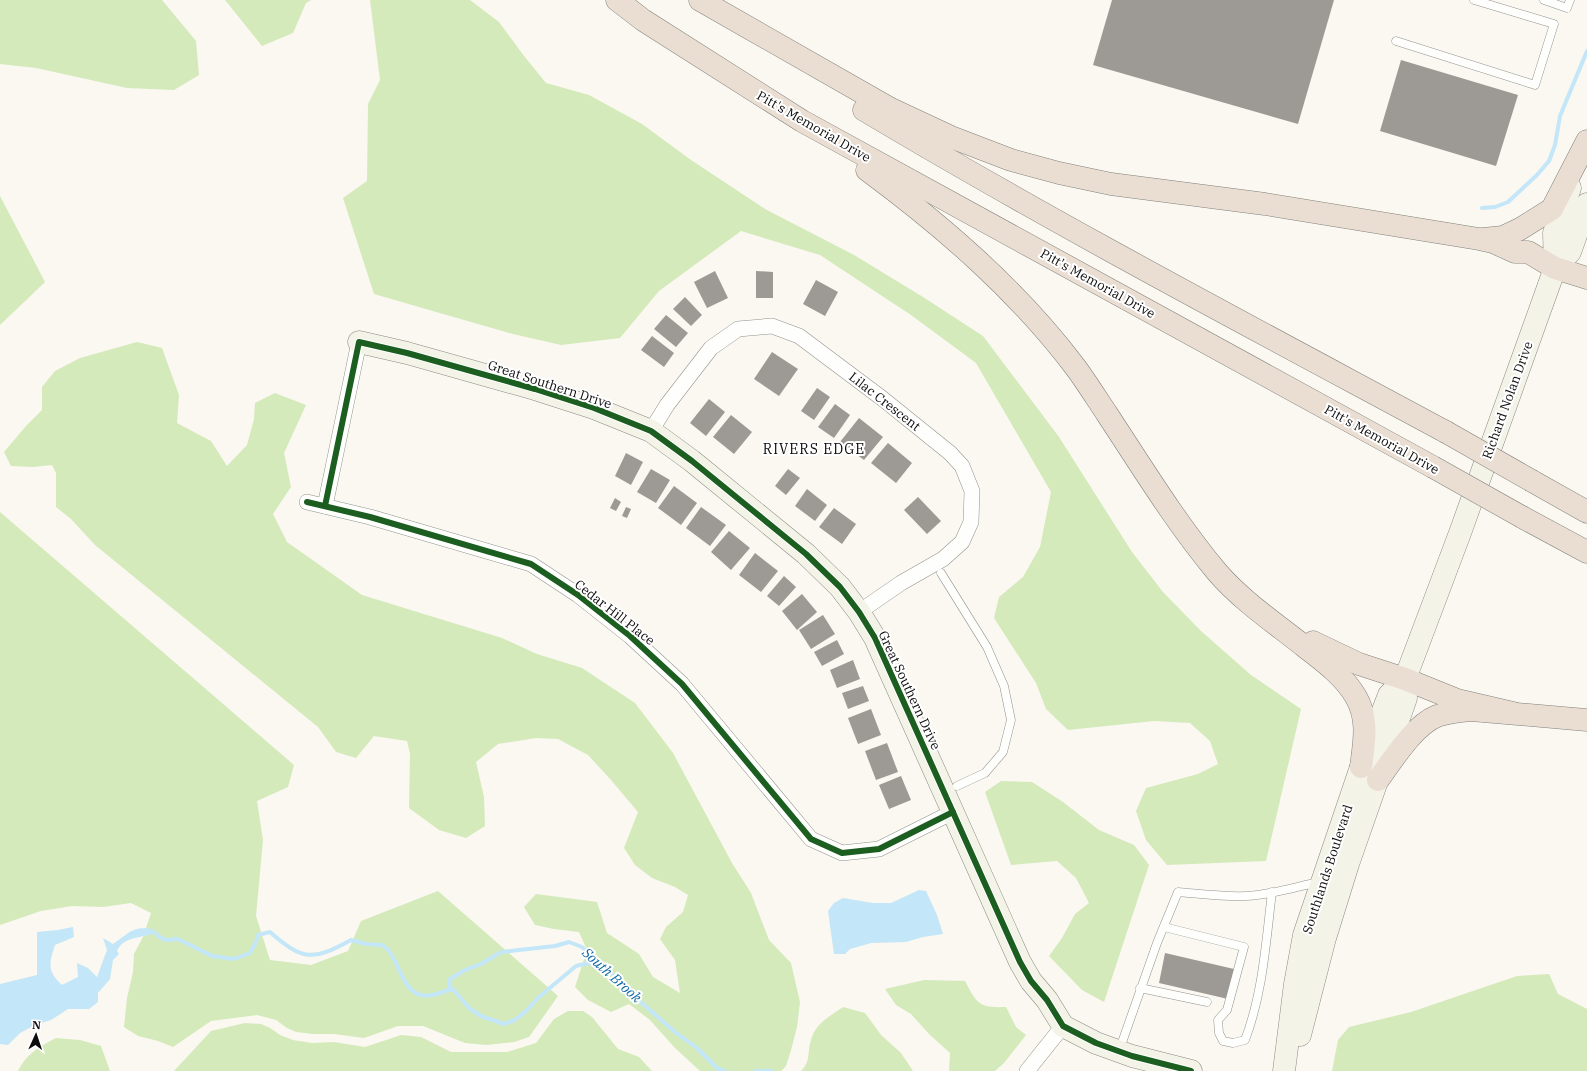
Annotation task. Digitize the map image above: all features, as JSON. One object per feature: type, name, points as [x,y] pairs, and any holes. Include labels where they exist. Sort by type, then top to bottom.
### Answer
[{"type":"highway","name":"Pitt's Memorial Drive","points":[[617,0],[643,20],[802,121],[1433,466],[1587,552]]},
{"type":"highway","points":[[699,0],[891,109],[952,137],[1011,160],[1059,173],[1111,184],[1265,204],[1479,238],[1499,244],[1515,252],[1528,252],[1555,268],[1587,278]]},
{"type":"highway","points":[[699,0],[772,53],[938,154],[1107,250],[1446,432],[1587,512]]},
{"type":"highway","points":[[802,121],[901,195],[946,232],[991,274],[1054,341],[1077,369],[1158,491],[1209,562],[1236,592],[1325,663],[1350,687],[1360,704],[1365,724],[1361,767]]},
{"type":"highway","points":[[1479,238],[1503,237],[1520,229],[1552,209],[1587,141]]},
{"type":"highway","points":[[1266,617],[1359,664],[1405,678],[1458,700],[1513,713]]},
{"type":"highway","points":[[1378,780],[1404,744],[1420,728],[1436,716],[1455,711],[1471,710],[1587,720]]},
{"type":"main road","name":"Richard Nolan Drive","points":[[1460,533],[1555,268],[1554,233],[1587,141]]},
{"type":"main road","name":"Richard Nolan Drive","points":[[1555,268],[1570,252],[1587,204]]},
{"type":"main road","name":"Great Southern Drive","points":[[359,342],[407,353],[535,389],[594,408],[651,431],[692,461],[806,554],[840,587],[859,612],[875,638],[1020,962],[1031,981],[1047,1000],[1063,1026]]},
{"type":"main road","name":"Southlands Boulevard","points":[[1284,1071],[1299,959],[1304,935],[1361,767],[1389,695],[1405,678],[1460,533]]},
{"type":"main road","name":"Southlands Boulevard","points":[[1289,1071],[1295,1056],[1325,938],[1348,864],[1406,698],[1405,678]]},
{"type":"main road","points":[[1063,1026],[1096,1043],[1191,1071]]},
{"type":"street","name":"Lilac Crescent","points":[[651,431],[667,405],[712,348],[738,329],[772,326],[799,336],[883,399],[950,453],[962,466],[972,491],[971,522],[962,542],[943,559],[901,583],[859,612]]},
{"type":"street","points":[[325,506],[359,342]]},
{"type":"street","name":"Cedar Hill Place","points":[[307,502],[370,517],[531,564],[578,595],[630,636],[682,684],[811,839],[842,853],[879,849],[953,812]]},
{"type":"street","points":[[1027,1071],[1063,1026]]},
{"type":"lane","points":[[1396,41],[1535,85],[1554,24],[1474,0]]},
{"type":"lane","points":[[1544,0],[1567,8],[1570,0]]},
{"type":"lane","points":[[941,573],[986,647],[1004,686],[1011,720],[1003,752],[985,773],[957,786]]},
{"type":"lane","points":[[1119,1051],[1140,988],[1178,892],[1224,896],[1247,896],[1322,881]]},
{"type":"lane","points":[[1164,927],[1244,947],[1228,1010],[1218,1020],[1219,1033],[1223,1041],[1233,1043],[1245,1040],[1252,1023],[1260,983],[1272,892]]},
{"type":"lane","points":[[1140,988],[1207,1002]]},
{"type":"green space","points":[[0,0],[162,0],[196,41],[199,75],[174,90],[127,88],[36,68],[0,64]]},
{"type":"green space","points":[[225,0],[311,0],[306,3],[293,33],[262,46]]},
{"type":"green space","points":[[370,0],[470,0],[499,22],[546,83],[589,95],[642,124],[691,160],[765,209],[854,255],[983,336],[1059,437],[1132,552],[1163,592],[1201,631],[1251,675],[1301,709],[1266,861],[1167,865],[1146,840],[1136,811],[1146,788],[1198,774],[1218,764],[1210,741],[1190,723],[1154,721],[1068,730],[1046,709],[1036,683],[994,618],[999,597],[1023,577],[1040,547],[1051,492],[976,363],[911,315],[820,255],[741,231],[659,291],[620,338],[561,345],[513,334],[374,294],[343,198],[367,181],[368,104],[380,80]]},
{"type":"green space","points":[[0,196],[45,282],[0,325]]},
{"type":"green space","points":[[137,342],[162,348],[179,395],[177,423],[211,441],[227,466],[247,445],[254,419],[255,403],[275,393],[306,405],[284,453],[291,487],[273,514],[287,542],[362,595],[502,638],[537,654],[582,668],[635,703],[673,753],[732,863],[751,893],[769,940],[791,963],[800,1002],[797,1027],[791,1050],[786,1066],[781,1071],[700,1071],[674,1047],[650,1020],[629,1004],[611,1012],[588,1000],[575,987],[587,950],[579,932],[535,925],[524,907],[536,894],[597,902],[607,933],[639,954],[653,977],[680,993],[675,960],[660,939],[666,927],[683,912],[688,895],[675,887],[652,878],[635,865],[624,848],[638,812],[588,755],[558,739],[536,738],[498,744],[476,762],[484,797],[485,826],[466,838],[439,830],[409,808],[410,754],[407,741],[374,736],[356,758],[336,752],[318,727],[95,545],[71,519],[56,507],[56,473],[52,465],[33,467],[11,466],[4,452],[42,410],[42,387],[55,371],[80,358]]},
{"type":"green space","points":[[0,512],[294,765],[288,787],[257,801],[263,840],[256,916],[270,960],[311,965],[348,951],[361,921],[438,891],[558,996],[529,1037],[514,1042],[486,1045],[465,1043],[423,1026],[398,1026],[364,1038],[334,1034],[313,1034],[296,1032],[287,1028],[276,1020],[257,1015],[211,1021],[173,1047],[158,1041],[138,1036],[124,1027],[127,998],[133,972],[134,954],[143,937],[151,913],[131,903],[103,907],[72,906],[41,911],[0,925]]},
{"type":"green space","points":[[1001,781],[1032,782],[1063,802],[1099,830],[1134,845],[1149,865],[1104,1002],[1082,990],[1049,956],[1062,938],[1075,914],[1089,903],[1076,878],[1057,861],[1011,865],[985,792]]},
{"type":"green space","points":[[1549,974],[1558,994],[1587,1009],[1587,1071],[1332,1071],[1338,1040],[1349,1027],[1411,1012],[1517,976]]},
{"type":"green space","points":[[924,980],[965,981],[976,1000],[980,1003],[990,1007],[1006,1007],[1016,1027],[1026,1035],[1004,1063],[995,1071],[949,1071],[950,1053],[929,1034],[911,1014],[896,1005],[885,989]]},
{"type":"green space","points":[[843,1007],[865,1013],[881,1035],[901,1053],[913,1071],[801,1071],[808,1060],[811,1040],[816,1029],[828,1017]]},
{"type":"green space","points":[[568,1011],[583,1011],[592,1017],[618,1049],[639,1057],[652,1071],[174,1071],[211,1031],[245,1023],[261,1024],[280,1035],[293,1040],[312,1043],[334,1042],[365,1047],[401,1035],[421,1037],[451,1052],[507,1052],[536,1043],[554,1019]]},
{"type":"green space","points":[[56,1038],[80,1040],[101,1046],[110,1071],[18,1071],[29,1055],[44,1044]]},
{"type":"water","points":[[919,890],[926,891],[937,915],[943,934],[923,937],[906,942],[871,943],[850,949],[845,954],[834,954],[828,911],[834,903],[843,898],[873,903],[891,903]]},
{"type":"water","points":[[73,927],[74,937],[55,945],[51,957],[52,971],[54,976],[62,985],[78,977],[77,963],[88,968],[97,977],[107,950],[103,938],[113,944],[135,930],[146,928],[153,929],[156,933],[134,938],[120,946],[117,951],[119,954],[113,960],[110,979],[98,993],[98,1002],[89,1009],[68,1009],[51,1020],[35,1025],[20,1033],[8,1045],[0,1044],[0,984],[37,975],[37,932]]},
{"type":"building","points":[[1112,0],[1334,0],[1298,124],[1093,65]]},
{"type":"building","points":[[1401,60],[1518,95],[1496,166],[1380,131]]},
{"type":"building","points":[[715,271],[728,298],[707,308],[694,282]]},
{"type":"building","points":[[756,271],[773,272],[773,298],[756,298]]},
{"type":"building","points":[[816,280],[838,292],[825,316],[803,304]]},
{"type":"building","points":[[685,297],[702,315],[691,326],[673,309]]},
{"type":"building","points":[[666,315],[688,333],[676,347],[654,329]]},
{"type":"building","points":[[652,336],[674,353],[664,367],[641,350]]},
{"type":"building","points":[[772,352],[798,369],[779,396],[754,379]]},
{"type":"building","points":[[817,388],[830,397],[814,420],[801,411]]},
{"type":"building","points":[[709,399],[725,412],[706,436],[690,423]]},
{"type":"building","points":[[835,404],[850,415],[834,438],[818,427]]},
{"type":"building","points":[[731,415],[752,432],[734,454],[713,437]]},
{"type":"building","points":[[859,418],[883,437],[864,460],[840,442]]},
{"type":"building","points":[[888,443],[912,463],[896,483],[871,463]]},
{"type":"building","points":[[626,453],[643,462],[631,485],[615,476]]},
{"type":"building","points":[[651,469],[670,480],[656,503],[637,492]]},
{"type":"building","points":[[788,469],[800,478],[786,495],[775,486]]},
{"type":"building","points":[[674,486],[697,503],[681,525],[658,508]]},
{"type":"building","points":[[807,489],[827,505],[815,521],[795,506]]},
{"type":"building","points":[[918,497],[941,521],[927,534],[904,510]]},
{"type":"building","points":[[615,498],[621,502],[616,511],[610,508]]},
{"type":"building","points":[[626,507],[631,509],[627,518],[622,516]]},
{"type":"building","points":[[701,507],[726,525],[710,546],[686,528]]},
{"type":"building","points":[[834,508],[856,524],[842,544],[819,527]]},
{"type":"building","points":[[729,531],[750,548],[731,570],[711,552]]},
{"type":"building","points":[[755,553],[778,571],[761,592],[739,575]]},
{"type":"building","points":[[784,576],[796,587],[779,606],[767,596]]},
{"type":"building","points":[[802,594],[817,612],[797,630],[782,611]]},
{"type":"building","points":[[823,615],[835,634],[811,649],[799,630]]},
{"type":"building","points":[[837,640],[844,654],[822,666],[814,652]]},
{"type":"building","points":[[853,660],[860,679],[837,688],[830,670]]},
{"type":"building","points":[[863,686],[869,701],[848,709],[842,693]]},
{"type":"building","points":[[871,709],[881,735],[858,744],[848,718]]},
{"type":"building","points":[[887,743],[898,772],[876,780],[865,751]]},
{"type":"building","points":[[901,776],[911,800],[889,809],[879,785]]},
{"type":"building","points":[[1165,953],[1234,969],[1228,999],[1159,983]]},
{"type":"waterway","points":[[1482,208],[1495,207],[1508,202],[1537,175],[1549,161],[1555,145],[1560,116],[1587,51]]},
{"type":"waterway","points":[[156,933],[165,940],[178,939],[212,956],[234,959],[250,953],[258,935],[270,932],[281,942],[291,948],[300,953],[309,955],[327,952],[351,940],[366,944],[382,945],[395,960],[410,989],[416,993],[423,996],[453,989],[469,1008],[481,1016],[504,1024],[515,1020],[539,997],[576,966],[589,963],[596,964],[608,971]]},
{"type":"waterway","name":"South Brook","points":[[449,990],[450,979],[465,970],[481,964],[501,952],[555,946],[569,942],[582,947],[601,965]]},
{"type":"waterway","name":"South Brook","points":[[608,970],[636,998],[675,1032],[697,1048],[718,1069],[725,1071]]},
{"type":"waterway","name":"South Brook","points":[[755,1071],[772,1071]]},
{"type":"cycle path","points":[[325,506],[359,342],[407,353],[535,389],[594,408],[651,431],[692,461],[806,554],[840,587],[859,612],[875,638],[1020,962],[1031,981],[1047,1000],[1063,1026],[1096,1043],[1132,1056],[1191,1071]]},
{"type":"cycle path","points":[[307,502],[370,517],[531,564],[578,595],[630,636],[682,684],[811,839],[842,853],[879,849],[953,812]]},
{"type":"district","name":"RIVERS EDGE","points":[[814,449]]}]
